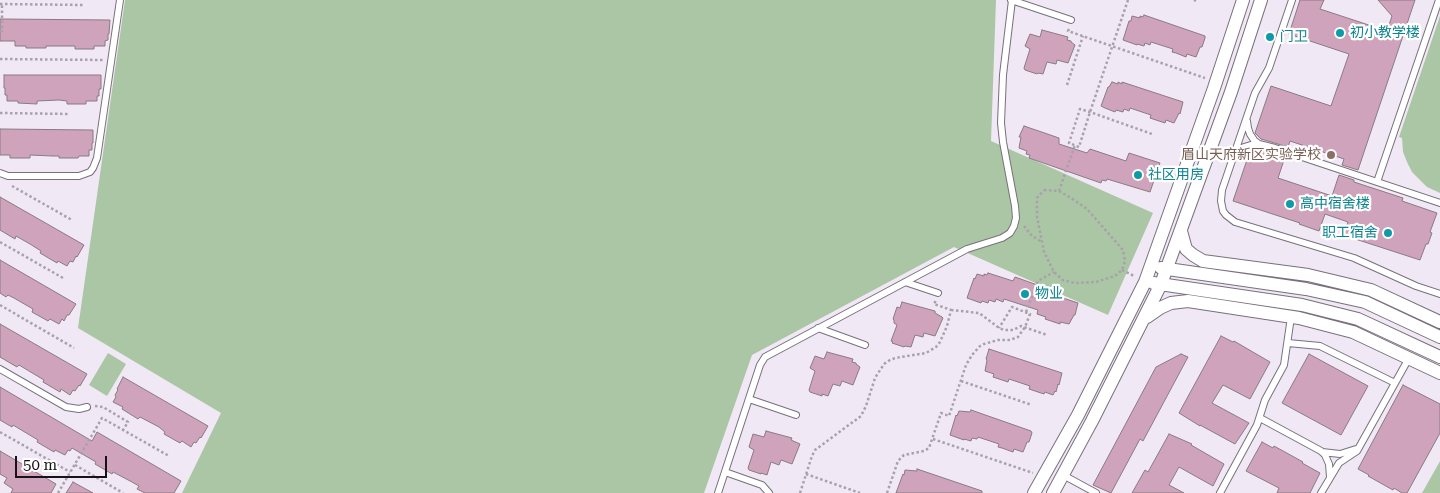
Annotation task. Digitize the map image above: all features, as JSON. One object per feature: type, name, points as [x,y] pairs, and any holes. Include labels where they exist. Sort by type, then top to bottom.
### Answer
[{"type":"street","points":[[1034,493],[1078,415],[1145,282],[1243,0]]},
{"type":"street","points":[[1053,493],[1092,421],[1161,284],[1231,92],[1261,0]]},
{"type":"street","points":[[1180,231],[1186,249],[1203,261],[1308,275],[1371,290],[1440,322]]},
{"type":"street","points":[[1150,267],[1306,289],[1365,302],[1440,337]]},
{"type":"street","points":[[1244,280],[1308,275]]},
{"type":"street","points":[[1145,282],[1302,305],[1358,319],[1440,357]]},
{"type":"street","points":[[1242,296],[1295,318]]},
{"type":"street","points":[[1144,318],[1171,303],[1188,301],[1295,318],[1353,332],[1440,373]]},
{"type":"lane","points":[[0,173],[8,176],[74,176],[90,172],[98,158],[120,0]]},
{"type":"lane","points":[[718,493],[760,365],[765,358],[968,249],[1002,238],[1010,233],[1016,218],[1016,206],[1001,123],[1003,75],[1012,0],[1071,20]]},
{"type":"lane","points":[[1292,0],[1269,68],[1255,93],[1222,190],[1221,202],[1226,215],[1235,222],[1354,258],[1416,286],[1440,294]]},
{"type":"lane","points":[[1377,182],[1439,0]]},
{"type":"lane","points":[[1247,117],[1250,134],[1259,144]]},
{"type":"lane","points":[[1233,157],[1244,146],[1259,144],[1440,203]]},
{"type":"lane","points":[[905,282],[938,293]]},
{"type":"lane","points":[[1220,493],[1257,425],[1265,400],[1284,365],[1295,318]]},
{"type":"lane","points":[[818,328],[865,345]]},
{"type":"lane","points":[[1288,343],[1320,346],[1395,383]]},
{"type":"lane","points":[[1321,493],[1339,463],[1354,454],[1361,446],[1408,358]]},
{"type":"lane","points":[[0,369],[66,407],[79,410],[87,407]]},
{"type":"lane","points":[[749,399],[796,415]]},
{"type":"lane","points":[[1260,418],[1321,452],[1329,464],[1330,478]]},
{"type":"lane","points":[[1321,452],[1340,454],[1351,452],[1361,446]]},
{"type":"lane","points":[[725,472],[762,485],[769,493]]},
{"type":"lane","points":[[1062,475],[1096,493]]},
{"type":"path","points":[[1128,0],[1112,46],[1090,112],[1079,147],[1069,143],[1080,109],[1090,112],[1152,134]]},
{"type":"path","points":[[0,31],[2,31],[3,3],[85,5]]},
{"type":"path","points":[[1071,20],[1068,31],[1216,82]]},
{"type":"path","points":[[1067,85],[1083,36]]},
{"type":"path","points":[[0,59],[112,60]]},
{"type":"path","points":[[0,113],[70,114]]},
{"type":"path","points":[[1059,191],[1075,145]]},
{"type":"path","points":[[9,184],[72,220]]},
{"type":"path","points":[[1044,190],[1059,191],[1087,209],[1123,250],[1125,261],[1122,270],[1115,276],[1096,282],[1076,282],[1063,280],[1054,272],[1044,252],[1037,217],[1037,198],[1044,190]]},
{"type":"path","points":[[1016,218],[1032,236],[1042,242]]},
{"type":"path","points":[[0,242],[63,278]]},
{"type":"path","points":[[1026,312],[1038,281],[1054,272]]},
{"type":"path","points":[[938,293],[934,304],[951,310],[979,313],[999,328],[1013,330],[1019,326],[1047,335]]},
{"type":"path","points":[[0,305],[74,348]]},
{"type":"path","points":[[887,493],[898,461],[904,455],[929,448],[941,414],[949,416],[969,359],[980,346],[991,341],[1014,339],[1022,333],[1030,314],[1012,308],[999,328]]},
{"type":"path","points":[[800,493],[815,450],[861,416],[876,378],[884,364],[895,358],[926,353],[936,347],[944,335],[951,310]]},
{"type":"path","points":[[961,381],[1032,405]]},
{"type":"path","points":[[87,407],[96,406],[103,408],[128,422],[123,430]]},
{"type":"path","points":[[58,493],[102,418],[169,456]]},
{"type":"path","points":[[0,432],[70,472]]},
{"type":"path","points":[[933,439],[1044,477]]},
{"type":"path","points":[[74,465],[123,493]]},
{"type":"path","points":[[806,474],[860,493]]},
{"type":"green space","points":[[125,0],[996,0],[991,141],[1153,213],[1108,315],[954,247],[752,355],[704,493],[182,493],[221,413],[78,328]]},
{"type":"green space","points":[[1440,16],[1440,193],[1427,187],[1412,172],[1403,152],[1402,138],[1399,137]]},
{"type":"green space","points":[[108,353],[126,364],[107,396],[89,385]]},
{"type":"green space","points":[[1440,461],[1440,493],[1422,493],[1439,463]]},
{"type":"building","points":[[1300,0],[1324,0],[1320,9],[1387,31],[1392,16],[1378,0],[1415,0],[1358,170],[1342,165],[1344,159],[1290,141],[1288,147],[1261,139],[1255,133],[1271,86],[1331,106],[1349,54],[1289,34]]},
{"type":"building","points":[[1144,15],[1205,36],[1202,47],[1200,47],[1196,57],[1187,54],[1186,57],[1172,52],[1173,49],[1151,42],[1150,45],[1145,43],[1144,46],[1123,40],[1132,16],[1140,18],[1140,16],[1143,17]]},
{"type":"building","points":[[0,19],[110,20],[109,34],[108,40],[105,41],[105,46],[94,46],[94,49],[75,49],[75,46],[26,48],[26,46],[15,46],[15,41],[0,41]]},
{"type":"building","points":[[1042,30],[1068,37],[1067,40],[1075,45],[1068,63],[1057,60],[1056,64],[1047,62],[1043,74],[1037,74],[1024,68],[1030,49],[1025,46],[1030,34],[1040,37]]},
{"type":"building","points":[[4,75],[101,75],[101,89],[99,89],[97,101],[86,101],[86,104],[67,104],[67,101],[59,100],[37,101],[37,104],[18,103],[18,101],[7,101]]},
{"type":"building","points":[[1112,82],[1122,84],[1122,82],[1183,102],[1180,114],[1174,123],[1166,120],[1165,123],[1150,118],[1151,115],[1130,108],[1129,111],[1124,109],[1123,112],[1116,110],[1115,112],[1105,108],[1101,106],[1108,87]]},
{"type":"building","points":[[1024,126],[1059,138],[1059,144],[1087,153],[1090,149],[1126,161],[1129,153],[1160,163],[1150,192],[1107,179],[1106,181],[1102,180],[1101,183],[1029,158],[1030,155],[1026,154],[1027,151],[1019,148],[1021,137],[1019,137]]},
{"type":"building","points":[[0,129],[93,130],[92,150],[89,150],[89,156],[79,156],[78,158],[30,155],[30,158],[10,158],[10,155],[0,155]]},
{"type":"building","points":[[1255,149],[1285,157],[1278,178],[1332,196],[1339,175],[1354,180],[1354,182],[1403,198],[1402,201],[1437,213],[1430,232],[1432,233],[1420,260],[1343,235],[1348,222],[1325,214],[1319,231],[1233,201],[1250,151]]},
{"type":"building","points":[[0,197],[84,245],[73,262],[70,261],[67,266],[58,261],[57,263],[40,253],[41,251],[30,244],[16,236],[15,239],[0,230]]},
{"type":"building","points":[[0,260],[76,304],[64,321],[62,319],[59,324],[50,319],[48,321],[32,312],[33,309],[8,295],[6,297],[0,293]]},
{"type":"building","points":[[988,273],[1013,281],[1015,277],[1043,287],[1042,291],[1078,303],[1075,315],[1069,324],[1060,322],[1060,324],[1037,314],[1038,310],[1004,299],[1003,302],[996,299],[995,302],[989,300],[988,303],[982,301],[981,303],[967,298],[977,274],[984,276],[984,274],[987,275]]},
{"type":"building","points":[[902,302],[935,311],[935,313],[943,318],[935,336],[924,333],[923,337],[915,335],[911,347],[892,343],[897,325],[893,319],[897,307],[900,308]]},
{"type":"building","points":[[0,324],[87,374],[80,386],[75,391],[73,390],[70,395],[61,389],[60,392],[19,365],[17,367],[0,357]]},
{"type":"building","points":[[1221,336],[1234,341],[1270,362],[1250,399],[1223,385],[1212,403],[1249,423],[1235,444],[1179,413]]},
{"type":"building","points":[[989,349],[1062,373],[1056,392],[1053,395],[1045,392],[1044,394],[1029,389],[1030,386],[1009,379],[1008,382],[993,377],[994,374],[985,371]]},
{"type":"building","points":[[827,352],[853,359],[852,362],[860,367],[853,385],[842,381],[840,386],[833,384],[828,396],[822,394],[822,396],[809,390],[815,371],[810,368],[815,356],[824,359]]},
{"type":"building","points":[[1181,354],[1188,357],[1143,441],[1140,439],[1111,493],[1093,485],[1156,367]]},
{"type":"building","points":[[1309,354],[1368,386],[1341,435],[1282,403]]},
{"type":"building","points":[[123,377],[208,426],[201,438],[196,443],[194,442],[191,447],[182,441],[180,443],[164,434],[165,432],[159,427],[140,417],[138,419],[113,402]]},
{"type":"building","points":[[1403,385],[1440,404],[1440,433],[1407,493],[1402,493],[1394,488],[1393,490],[1358,469]]},
{"type":"building","points":[[0,387],[92,441],[97,432],[181,481],[174,493],[145,493],[137,489],[139,486],[113,472],[112,474],[72,448],[65,455],[55,450],[54,452],[13,425],[12,427],[0,420]]},
{"type":"building","points":[[971,410],[1031,431],[1029,442],[1027,442],[1023,452],[1014,449],[1013,452],[998,447],[999,444],[978,437],[977,439],[972,438],[971,441],[950,435],[959,411],[970,412]]},
{"type":"building","points":[[766,431],[792,438],[791,440],[800,444],[792,464],[781,460],[779,465],[771,462],[767,475],[749,470],[748,468],[754,450],[749,447],[753,434],[764,437]]},
{"type":"building","points":[[1169,434],[1192,444],[1224,464],[1213,486],[1179,467],[1169,485],[1184,493],[1132,493],[1145,470],[1148,472]]},
{"type":"building","points":[[1262,442],[1273,448],[1274,446],[1320,473],[1310,493],[1277,493],[1279,488],[1246,471]]},
{"type":"building","points":[[0,451],[56,484],[51,493],[11,493],[13,489],[4,483],[7,478],[0,474]]},
{"type":"building","points":[[917,469],[982,491],[982,493],[896,493],[905,470],[917,471]]},
{"type":"building","points":[[73,482],[93,493],[66,493]]},
{"type":"place","name":"初小教学楼","points":[[1340,33]]},
{"type":"place","name":"门卫","points":[[1270,37]]},
{"type":"place","name":"眉山天府新区实验学校","points":[[1331,155]]},
{"type":"place","name":"社区用房","points":[[1138,175]]},
{"type":"place","name":"高中宿舍楼","points":[[1290,204]]},
{"type":"place","name":"职工宿舍","points":[[1388,233]]},
{"type":"place","name":"物业","points":[[1025,294]]}]
